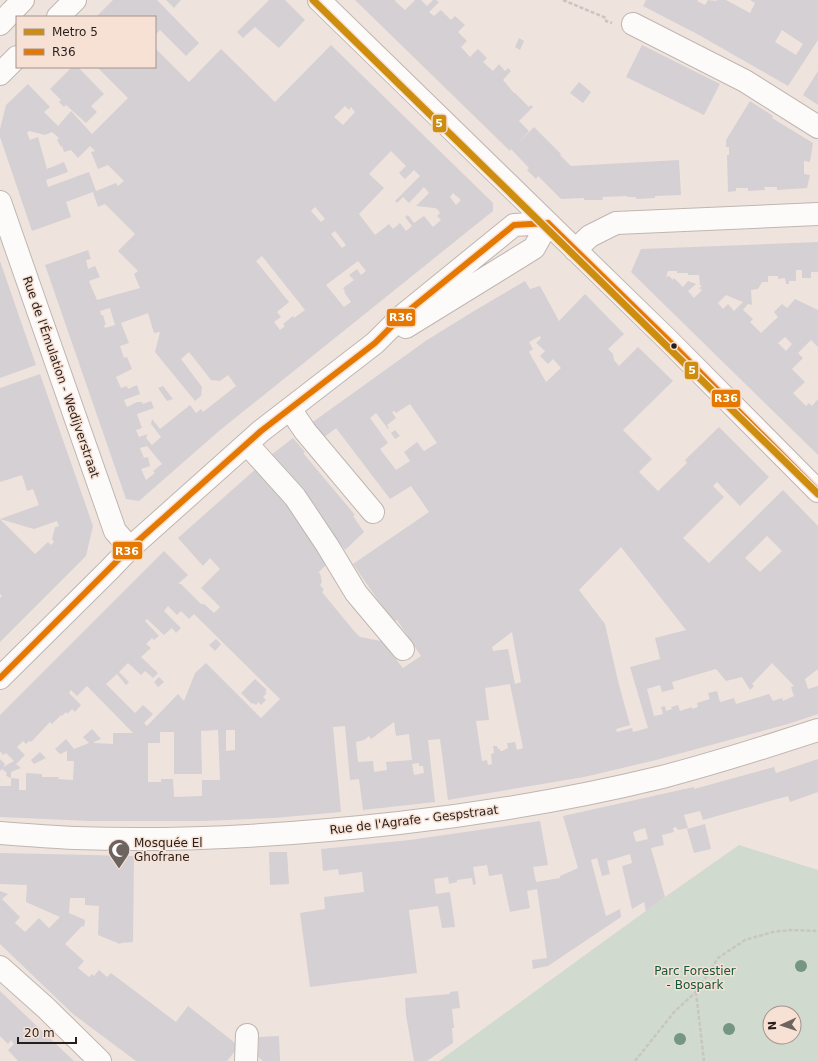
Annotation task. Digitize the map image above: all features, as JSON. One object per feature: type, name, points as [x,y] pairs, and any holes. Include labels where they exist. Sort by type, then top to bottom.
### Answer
[{"type":"street","points":[[0,24],[23,0]]},
{"type":"street","points":[[59,16],[75,0]]},
{"type":"street","points":[[319,0],[667,339],[818,492]]},
{"type":"street","points":[[633,24],[745,81],[818,127]]},
{"type":"street","points":[[0,74],[16,58]]},
{"type":"street","name":"Rue de l'Émulation - Wedijverstraat","points":[[0,202],[116,530],[130,548]]},
{"type":"street","points":[[575,250],[590,236],[616,223],[818,214]]},
{"type":"street","points":[[375,343],[407,326],[534,248],[548,223]]},
{"type":"street","points":[[0,678],[130,548],[247,444],[375,343],[402,316],[514,225],[548,223]]},
{"type":"street","points":[[290,409],[305,431],[373,512]]},
{"type":"street","points":[[247,444],[295,497],[327,544],[356,593],[403,649]]},
{"type":"street","name":"Rue de l'Agrafe - Gespstraat","points":[[0,834],[74,838],[139,839],[225,837],[351,829],[466,815],[530,804],[660,777],[741,755],[818,730]]},
{"type":"street","points":[[0,968],[46,1008],[100,1061]]},
{"type":"street","points":[[246,1061],[247,1035]]},
{"type":"path","points":[[563,0],[606,18],[606,21]]},
{"type":"path","points":[[635,1061],[675,1011],[696,992],[718,958],[744,940],[774,932],[790,930],[818,931]]},
{"type":"path","points":[[696,992],[704,1061]]},
{"type":"green space","name":"Parc Forestier - Bospark","points":[[739,845],[818,870],[818,1061],[439,1061]]},
{"type":"building","points":[[113,0],[157,0],[199,43],[186,56],[160,30],[156,34],[156,16],[97,16]]},
{"type":"building","points":[[166,0],[181,0],[174,8]]},
{"type":"building","points":[[269,0],[285,0],[305,20],[279,48],[255,27],[243,38],[237,32]]},
{"type":"building","points":[[355,0],[396,0],[395,1],[405,10],[415,0],[421,0],[427,6],[433,0],[436,0],[439,2],[429,12],[434,16],[441,10],[451,20],[455,16],[465,25],[458,32],[467,41],[461,47],[470,57],[478,49],[487,58],[483,62],[493,71],[499,64],[505,71],[508,68],[511,71],[503,80],[529,107],[531,105],[533,107],[519,121],[529,131],[517,144],[534,127],[571,166],[679,160],[681,195],[655,196],[655,198],[636,199],[636,197],[627,196],[602,197],[603,200],[584,200],[584,198],[561,199],[538,176],[536,179],[527,170],[529,168],[511,149],[510,151]]},
{"type":"building","points":[[646,0],[698,0],[697,1],[705,5],[708,0],[726,0],[750,13],[755,3],[750,0],[818,0],[818,40],[788,86],[699,35],[643,6]],"holes":[[[782,30],[803,44],[796,55],[775,42]]]},
{"type":"building","points":[[519,38],[524,41],[520,50],[515,47]]},
{"type":"building","points":[[331,45],[493,203],[493,211],[219,431],[139,501],[126,499],[45,265],[88,250],[91,259],[86,260],[88,269],[95,266],[100,277],[89,281],[97,300],[140,288],[134,274],[138,271],[118,251],[135,234],[105,204],[98,207],[93,192],[66,202],[71,217],[32,231],[0,137],[0,129],[6,105],[28,84],[50,107],[44,112],[58,126],[71,111],[92,134],[128,98],[98,68],[156,68],[156,49],[189,82],[221,49],[275,102]],"holes":[[[345,106],[349,110],[351,107],[355,112],[343,125],[334,117]],[[29,131],[45,135],[52,132],[59,138],[57,140],[61,147],[62,146],[64,152],[71,150],[78,158],[90,146],[95,151],[91,152],[98,169],[108,165],[124,181],[118,186],[116,183],[96,191],[89,172],[48,187],[46,180],[68,172],[64,162],[47,169],[38,137],[30,140],[27,133]],[[391,151],[406,166],[399,173],[405,179],[414,170],[420,176],[395,201],[397,203],[403,197],[409,203],[424,187],[429,193],[416,206],[437,209],[440,213],[437,216],[441,220],[433,227],[424,216],[414,223],[408,215],[405,217],[412,226],[406,231],[400,223],[393,229],[389,224],[375,235],[359,214],[384,188],[369,174]],[[453,193],[461,200],[456,205],[450,197]],[[315,207],[325,219],[321,222],[311,211]],[[335,231],[346,245],[342,248],[331,234]],[[262,256],[305,310],[294,318],[293,316],[283,324],[285,326],[280,330],[274,322],[281,317],[277,312],[289,302],[256,261]],[[358,261],[366,271],[361,275],[357,269],[349,275],[354,280],[343,288],[351,302],[344,307],[326,285]],[[110,308],[115,325],[105,328],[104,325],[106,325],[103,315],[101,315],[100,311]],[[148,313],[154,333],[160,332],[155,352],[195,401],[201,396],[202,387],[181,359],[189,352],[211,380],[220,381],[228,375],[236,386],[203,412],[201,409],[196,413],[190,405],[160,429],[152,419],[151,424],[161,437],[152,445],[146,438],[148,434],[139,437],[136,430],[142,428],[137,414],[154,408],[151,401],[143,404],[142,402],[137,402],[127,407],[124,400],[140,394],[137,385],[128,389],[127,386],[121,388],[116,377],[132,369],[127,357],[124,358],[120,346],[129,343],[121,323]],[[147,446],[162,464],[153,471],[155,473],[146,480],[141,469],[150,466],[148,457],[144,458],[140,448]]]},
{"type":"building","points":[[642,45],[720,84],[704,115],[626,77]]},
{"type":"building","points":[[71,68],[79,68],[104,94],[91,106],[97,112],[86,123],[66,105],[64,107],[59,102],[61,100],[50,89]]},
{"type":"building","points":[[818,71],[818,105],[803,95]]},
{"type":"building","points":[[579,82],[591,92],[583,103],[570,93]]},
{"type":"building","points":[[750,101],[773,116],[772,118],[813,143],[810,162],[804,161],[804,174],[810,175],[807,188],[777,190],[777,187],[764,187],[765,190],[748,191],[748,188],[736,188],[736,191],[728,192],[727,155],[729,155],[729,147],[726,147],[726,140]]},
{"type":"building","points":[[818,242],[818,272],[811,272],[811,278],[802,278],[802,270],[796,270],[796,281],[789,281],[789,284],[786,284],[785,278],[778,279],[778,276],[768,276],[768,282],[762,282],[758,289],[751,290],[752,305],[748,304],[743,310],[753,319],[750,322],[761,333],[778,317],[774,312],[782,304],[787,308],[795,299],[818,310],[818,347],[811,340],[798,353],[803,358],[792,369],[805,382],[793,393],[806,406],[809,403],[812,406],[818,399],[818,455],[631,272],[641,249]],"holes":[[[668,271],[688,273],[688,275],[699,275],[700,285],[702,286],[699,288],[702,290],[694,298],[688,291],[696,284],[688,281],[683,287],[674,278],[673,280],[669,276],[666,277]],[[726,295],[743,302],[734,311],[728,304],[723,309],[718,303]],[[785,337],[792,344],[786,351],[778,343]]]},
{"type":"building","points":[[0,261],[36,365],[0,378]]},
{"type":"building","points":[[525,281],[530,289],[540,286],[559,321],[585,294],[624,334],[608,349],[613,354],[614,360],[619,366],[638,347],[673,381],[623,430],[652,459],[639,472],[658,491],[687,463],[685,460],[719,427],[769,477],[740,506],[717,482],[713,486],[724,497],[683,538],[709,563],[783,490],[818,526],[818,669],[805,679],[808,689],[818,686],[818,714],[788,724],[656,760],[584,777],[448,800],[440,739],[428,740],[435,802],[363,810],[359,779],[350,780],[345,726],[333,727],[341,812],[274,818],[203,821],[90,821],[0,817],[0,786],[11,786],[11,778],[6,775],[7,773],[2,769],[0,771],[0,759],[5,764],[3,767],[14,761],[6,753],[3,755],[0,751],[0,715],[164,551],[188,575],[178,584],[181,584],[201,604],[204,604],[214,613],[220,607],[201,588],[220,569],[210,558],[203,566],[178,538],[259,466],[331,560],[318,573],[320,573],[322,582],[320,585],[324,590],[322,592],[354,631],[360,637],[381,641],[403,668],[421,656],[397,620],[393,622],[353,564],[429,512],[411,486],[390,499],[336,428],[322,439],[310,424],[427,340]],"holes":[[[540,336],[541,338],[536,343],[545,351],[540,356],[548,364],[553,359],[561,368],[546,382],[529,352],[533,349],[529,342]],[[410,404],[437,443],[424,451],[417,442],[404,452],[410,461],[396,470],[380,449],[388,443],[370,418],[376,413],[388,429],[389,428],[387,425],[396,418],[392,412],[394,411],[396,413]],[[767,536],[782,551],[760,572],[745,558]],[[621,547],[686,630],[655,638],[660,659],[630,667],[648,728],[633,732],[632,728],[617,732],[616,729],[630,725],[605,624],[579,590]],[[168,606],[177,615],[181,611],[189,619],[194,614],[280,699],[261,718],[206,663],[195,673],[184,701],[178,694],[147,726],[144,723],[153,714],[143,705],[135,713],[106,684],[117,674],[126,685],[129,682],[119,672],[128,663],[141,675],[145,671],[153,678],[158,673],[141,657],[151,648],[146,644],[152,638],[154,640],[159,636],[145,621],[147,619],[164,635],[172,628],[176,633],[181,628],[164,611]],[[512,632],[521,682],[515,684],[508,649],[493,651],[492,647]],[[772,663],[794,686],[791,687],[794,696],[783,701],[782,698],[773,701],[769,694],[736,704],[734,698],[720,702],[717,691],[708,693],[710,699],[697,703],[698,707],[692,709],[692,707],[680,711],[678,705],[671,707],[672,709],[666,711],[665,706],[661,707],[663,714],[654,716],[647,689],[660,685],[662,692],[674,689],[672,682],[716,669],[726,681],[742,677],[750,690],[754,686],[752,684]],[[510,684],[523,748],[517,750],[515,742],[507,743],[508,748],[502,751],[500,751],[497,746],[493,746],[494,753],[491,754],[492,764],[488,765],[487,760],[482,761],[476,721],[489,720],[485,688]],[[87,686],[133,733],[113,733],[113,744],[94,743],[101,739],[92,729],[83,737],[89,743],[74,749],[66,739],[55,749],[60,754],[67,751],[67,761],[74,761],[73,780],[58,779],[59,777],[42,777],[42,774],[26,773],[26,790],[19,790],[19,779],[11,778],[11,772],[21,768],[16,764],[25,755],[17,747],[23,741],[26,744],[29,741],[31,742],[50,722],[52,724],[61,715],[62,716],[66,712],[67,714],[72,709],[75,712],[81,705],[69,693],[71,690],[77,696]],[[394,722],[396,736],[409,734],[412,760],[386,762],[387,770],[374,772],[373,761],[358,762],[356,742],[364,740],[369,736],[371,739]],[[218,730],[220,780],[202,780],[202,796],[174,797],[173,779],[161,779],[161,782],[148,782],[148,743],[160,743],[160,732],[174,732],[174,774],[202,774],[201,731]],[[226,730],[235,730],[235,750],[226,751]],[[419,763],[419,766],[423,766],[424,773],[414,775],[412,764]]]},
{"type":"building","points":[[40,374],[93,526],[86,556],[0,642],[0,598],[2,596],[0,594],[0,519],[39,505],[33,489],[27,491],[22,475],[0,482],[0,388]],"holes":[[[0,519],[34,529],[57,521],[59,526],[55,527],[52,539],[54,542],[51,545],[48,542],[35,554]]]},
{"type":"building","points":[[163,386],[173,399],[167,401],[158,388]]},
{"type":"building","points":[[395,430],[400,436],[395,439],[391,433]]},
{"type":"building","points":[[293,438],[305,452],[303,453],[355,515],[353,516],[364,532],[345,550],[321,520],[323,518],[271,455]]},
{"type":"building","points":[[216,639],[221,644],[215,651],[209,645]]},
{"type":"building","points":[[159,677],[164,682],[158,687],[154,682]]},
{"type":"building","points":[[255,679],[267,690],[265,692],[267,693],[263,697],[266,700],[261,705],[258,702],[256,705],[253,703],[252,704],[241,693]]},
{"type":"building","points":[[40,752],[46,758],[34,764],[31,760]]},
{"type":"building","points":[[818,759],[818,792],[790,802],[788,796],[703,820],[700,811],[684,815],[688,828],[678,830],[676,827],[673,828],[674,832],[662,835],[664,845],[651,848],[665,897],[646,911],[644,902],[632,909],[622,866],[632,863],[630,854],[607,861],[610,874],[602,876],[597,858],[591,860],[606,916],[620,909],[621,917],[548,966],[533,969],[532,960],[547,958],[537,889],[527,891],[530,908],[510,912],[502,874],[489,876],[487,865],[473,867],[476,884],[473,885],[472,878],[457,880],[457,882],[449,884],[448,877],[434,879],[436,894],[450,892],[455,927],[442,928],[438,906],[409,910],[417,973],[310,987],[300,913],[325,909],[324,897],[364,892],[362,872],[339,875],[338,869],[323,871],[321,849],[410,840],[540,821],[548,865],[533,867],[536,882],[560,878],[560,876],[578,868],[563,816],[694,787],[694,789],[774,767],[776,773]],"holes":[[[645,828],[648,839],[636,842],[633,832]]]},
{"type":"building","points":[[705,824],[711,849],[694,853],[687,829]]},
{"type":"building","points":[[269,852],[287,852],[289,884],[270,885]]},
{"type":"building","points":[[0,853],[134,856],[133,942],[120,944],[98,935],[99,906],[85,905],[85,898],[70,898],[69,913],[85,920],[84,927],[82,926],[65,944],[84,961],[78,968],[89,977],[92,974],[94,976],[99,970],[107,977],[111,973],[176,1022],[188,1006],[239,1046],[227,1061],[136,1061],[73,1014],[0,944],[0,891],[8,894],[2,899],[20,917],[15,923],[25,932],[39,918],[49,928],[60,917],[26,902],[27,885],[0,884]]},
{"type":"building","points":[[0,991],[74,1061],[18,1061],[8,1050],[14,1044],[11,1040],[8,1044],[0,1036]]},
{"type":"building","points":[[458,991],[460,1008],[452,1009],[454,1028],[452,1028],[453,1043],[427,1061],[414,1061],[406,1015],[405,998],[450,994],[450,992]]},
{"type":"building","points":[[279,1036],[280,1061],[263,1061],[258,1057],[259,1037]]},
{"type":"metro line","name":"5","points":[[313,0],[818,494]]},
{"type":"transit line","name":"R36","points":[[548,223],[667,339],[818,491]]},
{"type":"transit line","name":"R36","points":[[0,678],[130,548],[261,431],[375,343],[402,316],[514,225],[548,223]]},
{"type":"place","name":"Mosquée El Ghofrane","points":[[119,870]]}]
